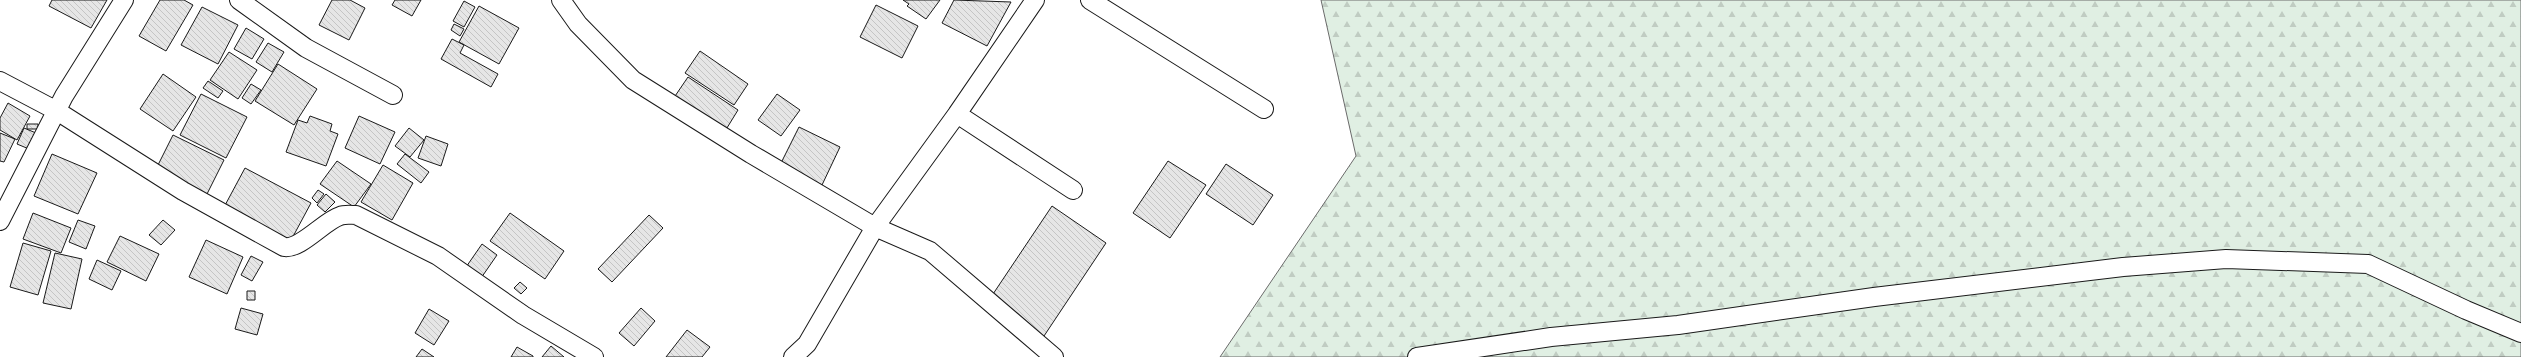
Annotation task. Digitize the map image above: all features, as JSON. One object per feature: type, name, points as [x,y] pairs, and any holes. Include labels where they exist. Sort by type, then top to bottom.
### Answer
[{"type":"street","points":[[0,221],[57,111],[124,0]]},
{"type":"street","points":[[239,0],[306,48],[393,95]]},
{"type":"street","points":[[561,0],[578,24],[633,80],[751,154],[876,227],[930,251],[1054,357]]},
{"type":"street","points":[[793,357],[807,344],[876,227],[957,114],[1035,0]]},
{"type":"street","points":[[1090,0],[1264,109]]},
{"type":"street","points":[[0,81],[57,111],[183,191],[284,247],[293,247],[333,219],[342,215],[356,215],[438,256],[523,315],[594,357]]},
{"type":"street","points":[[957,114],[1073,190]]},
{"type":"street","points":[[1417,357],[1551,337],[1678,325],[1874,297],[2124,267],[2226,259],[2368,264],[2466,310],[2521,333]]},
{"type":"green space","points":[[1321,0],[2521,0],[2521,357],[1220,357],[1356,156]]},
{"type":"building","points":[[52,0],[107,0],[91,28],[49,6]]},
{"type":"building","points":[[160,0],[184,0],[193,5],[166,51],[139,36]]},
{"type":"building","points":[[332,0],[350,0],[365,8],[349,40],[319,25]]},
{"type":"building","points":[[395,0],[421,0],[412,16],[392,5]]},
{"type":"building","points":[[903,0],[940,0],[926,19],[907,6],[909,4]]},
{"type":"building","points":[[954,0],[1011,2],[987,46],[942,23]]},
{"type":"building","points":[[464,1],[475,7],[464,27],[453,21]]},
{"type":"building","points":[[876,5],[918,26],[902,58],[860,37]]},
{"type":"building","points":[[479,6],[519,28],[499,64],[459,42]]},
{"type":"building","points":[[202,7],[238,25],[218,64],[181,45]]},
{"type":"building","points":[[454,24],[464,29],[460,36],[451,30]]},
{"type":"building","points":[[246,28],[264,39],[252,59],[234,49]]},
{"type":"building","points":[[452,39],[464,45],[460,53],[498,74],[491,87],[441,59]]},
{"type":"building","points":[[268,43],[284,52],[272,72],[256,62]]},
{"type":"building","points":[[700,51],[748,84],[734,105],[685,73]]},
{"type":"building","points":[[229,52],[257,70],[238,99],[210,80]]},
{"type":"building","points":[[278,64],[317,89],[294,125],[255,101]]},
{"type":"building","points":[[163,74],[196,97],[173,131],[140,109]]},
{"type":"building","points":[[688,77],[738,110],[722,136],[671,102]]},
{"type":"building","points":[[208,81],[223,91],[218,98],[203,88]]},
{"type":"building","points":[[251,84],[261,90],[251,104],[242,98]]},
{"type":"building","points":[[201,94],[247,117],[226,158],[180,135]]},
{"type":"building","points":[[777,94],[800,110],[781,136],[758,120]]},
{"type":"building","points":[[8,103],[30,116],[17,140],[0,130],[0,118]]},
{"type":"building","points":[[310,116],[332,124],[330,131],[338,134],[326,166],[286,152],[298,120],[307,123]]},
{"type":"building","points":[[359,116],[395,132],[380,164],[345,148]]},
{"type":"building","points":[[27,124],[38,124],[38,129],[27,129]]},
{"type":"building","points":[[799,127],[840,147],[822,185],[780,165]]},
{"type":"building","points":[[24,128],[36,133],[29,149],[17,144]]},
{"type":"building","points":[[409,128],[424,140],[410,157],[395,146]]},
{"type":"building","points":[[0,133],[15,139],[4,162],[0,161]]},
{"type":"building","points":[[173,135],[224,160],[206,196],[155,171]]},
{"type":"building","points":[[426,136],[448,144],[441,166],[418,158]]},
{"type":"building","points":[[52,154],[97,173],[78,214],[34,196]]},
{"type":"building","points":[[405,154],[429,172],[421,183],[397,164]]},
{"type":"building","points":[[337,161],[371,184],[354,207],[320,184]]},
{"type":"building","points":[[1168,161],[1206,185],[1170,238],[1133,213]]},
{"type":"building","points":[[1226,164],[1273,195],[1253,225],[1206,194]]},
{"type":"building","points":[[383,165],[413,183],[392,220],[361,202]]},
{"type":"building","points":[[245,168],[311,203],[289,244],[223,209]]},
{"type":"building","points":[[318,190],[324,194],[317,203],[312,198]]},
{"type":"building","points":[[326,194],[335,202],[325,212],[317,205]]},
{"type":"building","points":[[1052,206],[1106,243],[1042,339],[987,303]]},
{"type":"building","points":[[33,213],[71,228],[61,253],[23,239]]},
{"type":"building","points":[[510,213],[564,251],[545,279],[490,241]]},
{"type":"building","points":[[649,215],[663,228],[612,282],[598,269]]},
{"type":"building","points":[[78,220],[95,226],[86,249],[69,242]]},
{"type":"building","points":[[163,220],[175,230],[161,245],[149,235]]},
{"type":"building","points":[[120,236],[159,254],[146,281],[107,262]]},
{"type":"building","points":[[206,240],[243,257],[227,294],[189,277]]},
{"type":"building","points":[[23,243],[51,251],[38,295],[10,287]]},
{"type":"building","points":[[482,244],[497,255],[479,281],[464,270]]},
{"type":"building","points":[[55,253],[82,259],[71,309],[43,303]]},
{"type":"building","points":[[251,256],[263,262],[252,281],[241,275]]},
{"type":"building","points":[[97,260],[121,271],[112,290],[89,279]]},
{"type":"building","points":[[520,282],[527,288],[521,294],[514,288]]},
{"type":"building","points":[[247,291],[255,291],[255,300],[247,300]]},
{"type":"building","points":[[241,308],[263,314],[257,335],[235,329]]},
{"type":"building","points":[[641,308],[655,321],[634,346],[619,333]]},
{"type":"building","points":[[429,309],[449,321],[434,345],[415,333]]},
{"type":"building","points":[[687,330],[710,347],[702,357],[666,357]]},
{"type":"building","points":[[551,346],[564,357],[542,357]]},
{"type":"building","points":[[517,347],[533,356],[533,357],[511,357]]},
{"type":"building","points":[[422,349],[434,357],[416,357]]}]
